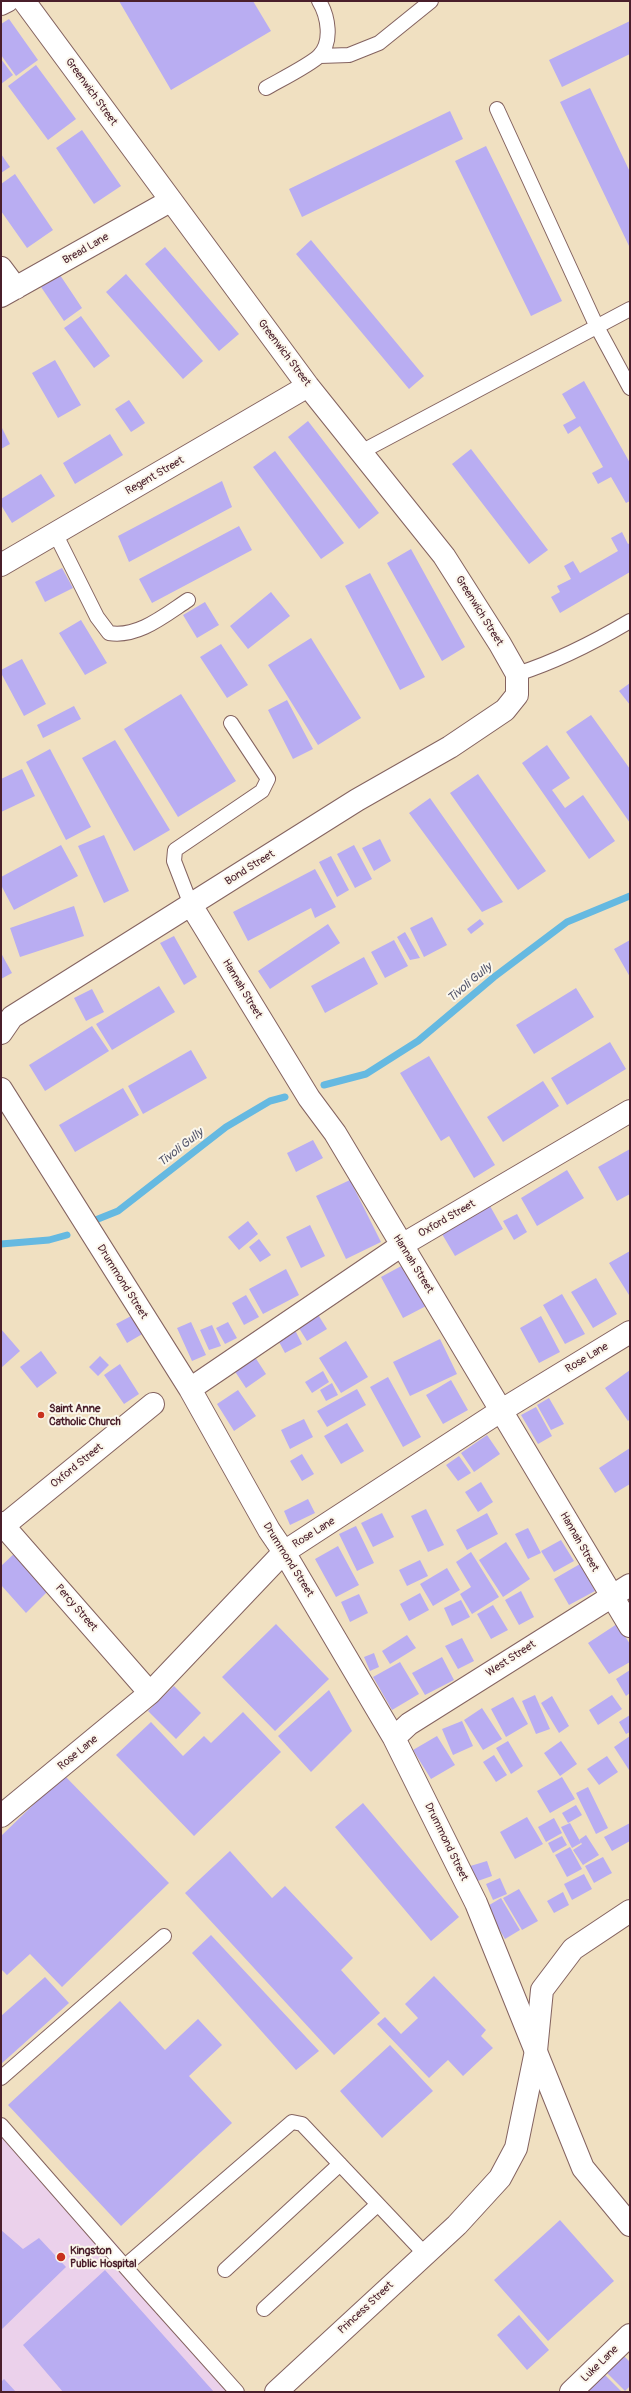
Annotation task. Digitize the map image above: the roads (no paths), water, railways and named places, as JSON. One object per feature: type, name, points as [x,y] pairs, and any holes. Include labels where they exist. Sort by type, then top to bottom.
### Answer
[{"type":"street","points":[[1,4],[7,1]]},
{"type":"street","name":"Greenwich Street","points":[[24,1],[170,201],[308,386],[444,556],[500,644],[517,674],[517,695],[506,710]]},
{"type":"street","name":"Bread Lane","points":[[8,292],[170,201]]},
{"type":"street","points":[[1,268],[8,292]]},
{"type":"street","name":"Regent Street","points":[[1,565],[308,386]]},
{"type":"street","name":"Bond Street","points":[[1,1033],[12,1018],[357,800],[450,746],[506,710]]},
{"type":"street","name":"Hannah Street","points":[[192,905],[309,1098],[335,1133],[630,1626]]},
{"type":"street","name":"Drummond Street","points":[[1,1089],[190,1389],[269,1530],[284,1552],[394,1738],[476,1903],[583,2168],[630,2224]]},
{"type":"street","name":"Oxford Street","points":[[190,1389],[402,1245],[630,1111]]},
{"type":"street","name":"Rose Lane","points":[[1,1816],[150,1693],[284,1552],[502,1410],[630,1332]]},
{"type":"street","name":"Oxford Street","points":[[2,1526],[152,1404]]},
{"type":"street","name":"Percy Street","points":[[2,1526],[150,1693]]},
{"type":"street","name":"West Street","points":[[394,1738],[409,1724],[611,1595],[630,1585]]},
{"type":"street","points":[[536,2051],[542,1990],[573,1949],[630,1911]]},
{"type":"street","name":"Princess Street","points":[[276,2392],[457,2225],[500,2178],[516,2148],[536,2051]]},
{"type":"street","name":"Luke Lane","points":[[571,2392],[630,2335]]},
{"type":"lane","points":[[319,1],[326,12],[328,38],[320,56]]},
{"type":"lane","points":[[266,88],[320,56],[349,55],[379,43],[431,1]]},
{"type":"lane","points":[[497,109],[596,326],[630,388]]},
{"type":"lane","points":[[361,452],[630,309]]},
{"type":"lane","points":[[55,533],[97,617],[109,633],[121,635],[151,624],[188,600]]},
{"type":"lane","points":[[517,674],[551,663],[592,644],[630,621]]},
{"type":"lane","points":[[192,905],[174,861],[175,850],[262,792],[268,779],[231,723]]},
{"type":"lane","points":[[1,2078],[164,1936]]},
{"type":"lane","points":[[125,2266],[292,2122],[302,2124],[425,2254]]},
{"type":"lane","points":[[1,2124],[237,2392]]},
{"type":"lane","points":[[225,2270],[340,2164]]},
{"type":"lane","points":[[264,2308],[378,2205]]},
{"type":"waterway","name":"Tivoli Gully","points":[[324,1085],[366,1074],[418,1041],[494,977],[567,922],[630,896]]},
{"type":"waterway","name":"Tivoli Gully","points":[[93,1221],[118,1211],[226,1127],[270,1101],[285,1097]]},
{"type":"waterway","name":"Tivoli Gully","points":[[1,1244],[49,1240],[67,1235]]},
{"type":"place","name":"Saint Anne Catholic Church","points":[[41,1415]]},
{"type":"place","name":"Kingston Public Hospital","points":[[61,2257]]}]
